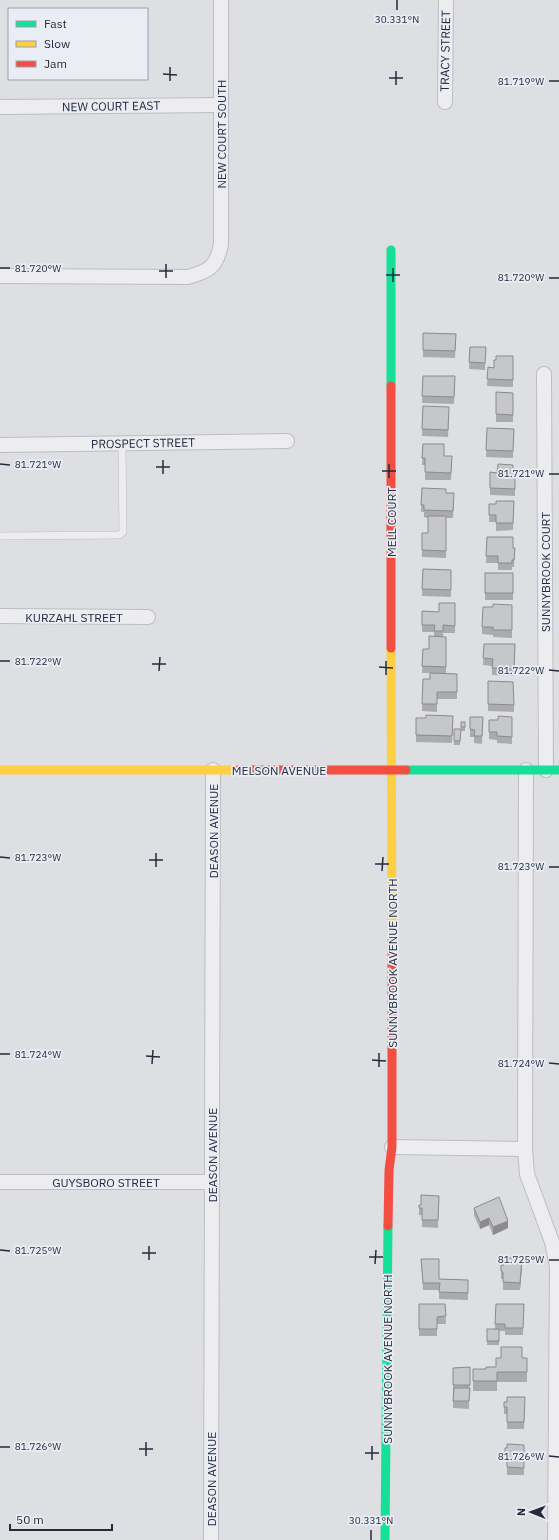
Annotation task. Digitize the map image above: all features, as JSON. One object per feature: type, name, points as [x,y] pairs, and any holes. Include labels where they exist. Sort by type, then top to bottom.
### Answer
[{"type":"street","name":"NEW COURT SOUTH","points":[[0,276],[188,276],[201,273],[212,267],[219,257],[221,244],[222,0]]},
{"type":"street","name":"TRACY STREET","points":[[445,102],[446,0]]},
{"type":"street","name":"NEW COURT EAST","points":[[0,107],[222,105]]},
{"type":"street","name":"MELL COURT","points":[[391,250],[392,770]]},
{"type":"street","name":"SUNNYBROOK COURT","points":[[544,374],[552,770]]},
{"type":"street","name":"PROSPECT STREET","points":[[0,445],[287,441]]},
{"type":"street","name":"KURZAHL STREET","points":[[0,616],[148,618]]},
{"type":"street","name":"MELSON AVENUE","points":[[0,770],[552,770]]},
{"type":"street","name":"DEASON AVENUE","points":[[211,1540],[213,770]]},
{"type":"street","name":"SUNNYBROOK AVENUE NORTH","points":[[386,1540],[389,1170],[392,1147],[392,770]]},
{"type":"street","points":[[526,770],[525,1149],[527,1174],[552,1242],[557,1267],[555,1540]]},
{"type":"street","points":[[392,1147],[525,1149]]},
{"type":"street","name":"GUYSBORO STREET","points":[[0,1182],[212,1182]]},
{"type":"lane","points":[[0,536],[119,535],[123,532],[122,444]]},
{"type":"building","points":[[423,333],[456,334],[455,351],[423,350]]},
{"type":"building","points":[[470,347],[486,347],[485,363],[469,362]]},
{"type":"building","points":[[496,356],[513,356],[513,380],[487,379],[488,367],[494,368],[494,360],[496,360]]},
{"type":"building","points":[[423,376],[455,376],[454,397],[422,396]]},
{"type":"building","points":[[496,392],[513,393],[513,415],[496,414]]},
{"type":"building","points":[[423,406],[449,407],[448,430],[422,429]]},
{"type":"building","points":[[487,428],[514,429],[513,451],[486,450]]},
{"type":"building","points":[[423,444],[444,444],[444,456],[452,456],[451,473],[425,472],[425,458],[422,458]]},
{"type":"building","points":[[498,464],[513,465],[515,489],[490,488],[490,472],[497,473]]},
{"type":"building","points":[[422,488],[446,489],[446,493],[454,493],[453,511],[424,510],[424,505],[421,505]]},
{"type":"building","points":[[496,501],[514,501],[513,523],[496,523],[496,515],[489,515],[489,504],[496,504]]},
{"type":"building","points":[[428,516],[446,516],[446,551],[422,550],[422,533],[428,533]]},
{"type":"building","points":[[487,537],[513,537],[513,548],[515,548],[514,560],[512,560],[512,563],[498,563],[498,556],[486,556]]},
{"type":"building","points":[[423,569],[451,570],[451,590],[422,589]]},
{"type":"building","points":[[485,573],[513,573],[513,593],[485,593]]},
{"type":"building","points":[[439,603],[455,603],[455,626],[443,625],[443,631],[434,631],[435,625],[422,625],[422,611],[439,612]]},
{"type":"building","points":[[493,604],[512,605],[512,630],[493,630],[493,627],[482,627],[483,607],[493,607]]},
{"type":"building","points":[[429,636],[446,637],[446,667],[422,666],[423,649],[429,649]]},
{"type":"building","points":[[484,644],[515,644],[514,669],[492,668],[493,659],[483,658]]},
{"type":"building","points":[[430,673],[457,674],[457,692],[437,692],[437,704],[422,704],[423,679],[430,679]]},
{"type":"building","points":[[488,681],[513,682],[514,705],[488,704]]},
{"type":"building","points":[[426,715],[453,716],[452,736],[416,735],[416,718],[426,718]]},
{"type":"building","points":[[498,716],[512,717],[512,737],[497,736],[497,732],[489,732],[489,720],[498,720]]},
{"type":"building","points":[[470,717],[483,717],[482,736],[474,736],[475,730],[470,729]]},
{"type":"building","points":[[461,722],[465,722],[465,727],[461,727]]},
{"type":"building","points":[[454,729],[461,729],[460,741],[454,741]]},
{"type":"building","points":[[421,1195],[439,1196],[438,1220],[422,1220],[422,1208],[419,1208],[419,1205],[421,1205]]},
{"type":"building","points":[[499,1197],[508,1221],[493,1227],[489,1218],[480,1222],[474,1208]]},
{"type":"building","points":[[504,1258],[522,1258],[520,1283],[503,1282],[501,1265],[504,1265]]},
{"type":"building","points":[[421,1259],[439,1259],[439,1279],[468,1280],[468,1293],[439,1292],[440,1283],[423,1283]]},
{"type":"building","points":[[419,1304],[445,1304],[446,1316],[437,1317],[437,1329],[419,1329]]},
{"type":"building","points":[[496,1304],[524,1304],[523,1328],[505,1328],[505,1324],[495,1324]]},
{"type":"building","points":[[487,1329],[499,1329],[499,1341],[487,1341]]},
{"type":"building","points":[[501,1347],[522,1347],[522,1358],[527,1358],[527,1372],[497,1372],[497,1381],[473,1381],[473,1369],[496,1367],[496,1358],[501,1358]]},
{"type":"building","points":[[470,1367],[470,1385],[453,1385],[453,1368]]},
{"type":"building","points":[[454,1388],[470,1388],[469,1401],[453,1401]]},
{"type":"building","points":[[507,1397],[525,1397],[524,1422],[507,1422],[507,1407],[504,1407],[504,1402],[507,1402]]},
{"type":"building","points":[[507,1444],[524,1445],[524,1468],[507,1467],[507,1453],[505,1453],[505,1448],[507,1448]]},
{"type":"traffic: fast","points":[[391,250],[391,386]]},
{"type":"traffic: fast","points":[[406,770],[559,770]]},
{"type":"traffic: fast","points":[[385,1540],[388,1226]]},
{"type":"traffic: slow","points":[[391,648],[392,941]]},
{"type":"traffic: slow","points":[[0,770],[238,770]]},
{"type":"traffic: jam","points":[[391,386],[391,648]]},
{"type":"traffic: jam","points":[[238,770],[406,770]]},
{"type":"traffic: jam","points":[[388,1226],[389,1170],[392,1147],[392,941]]}]
